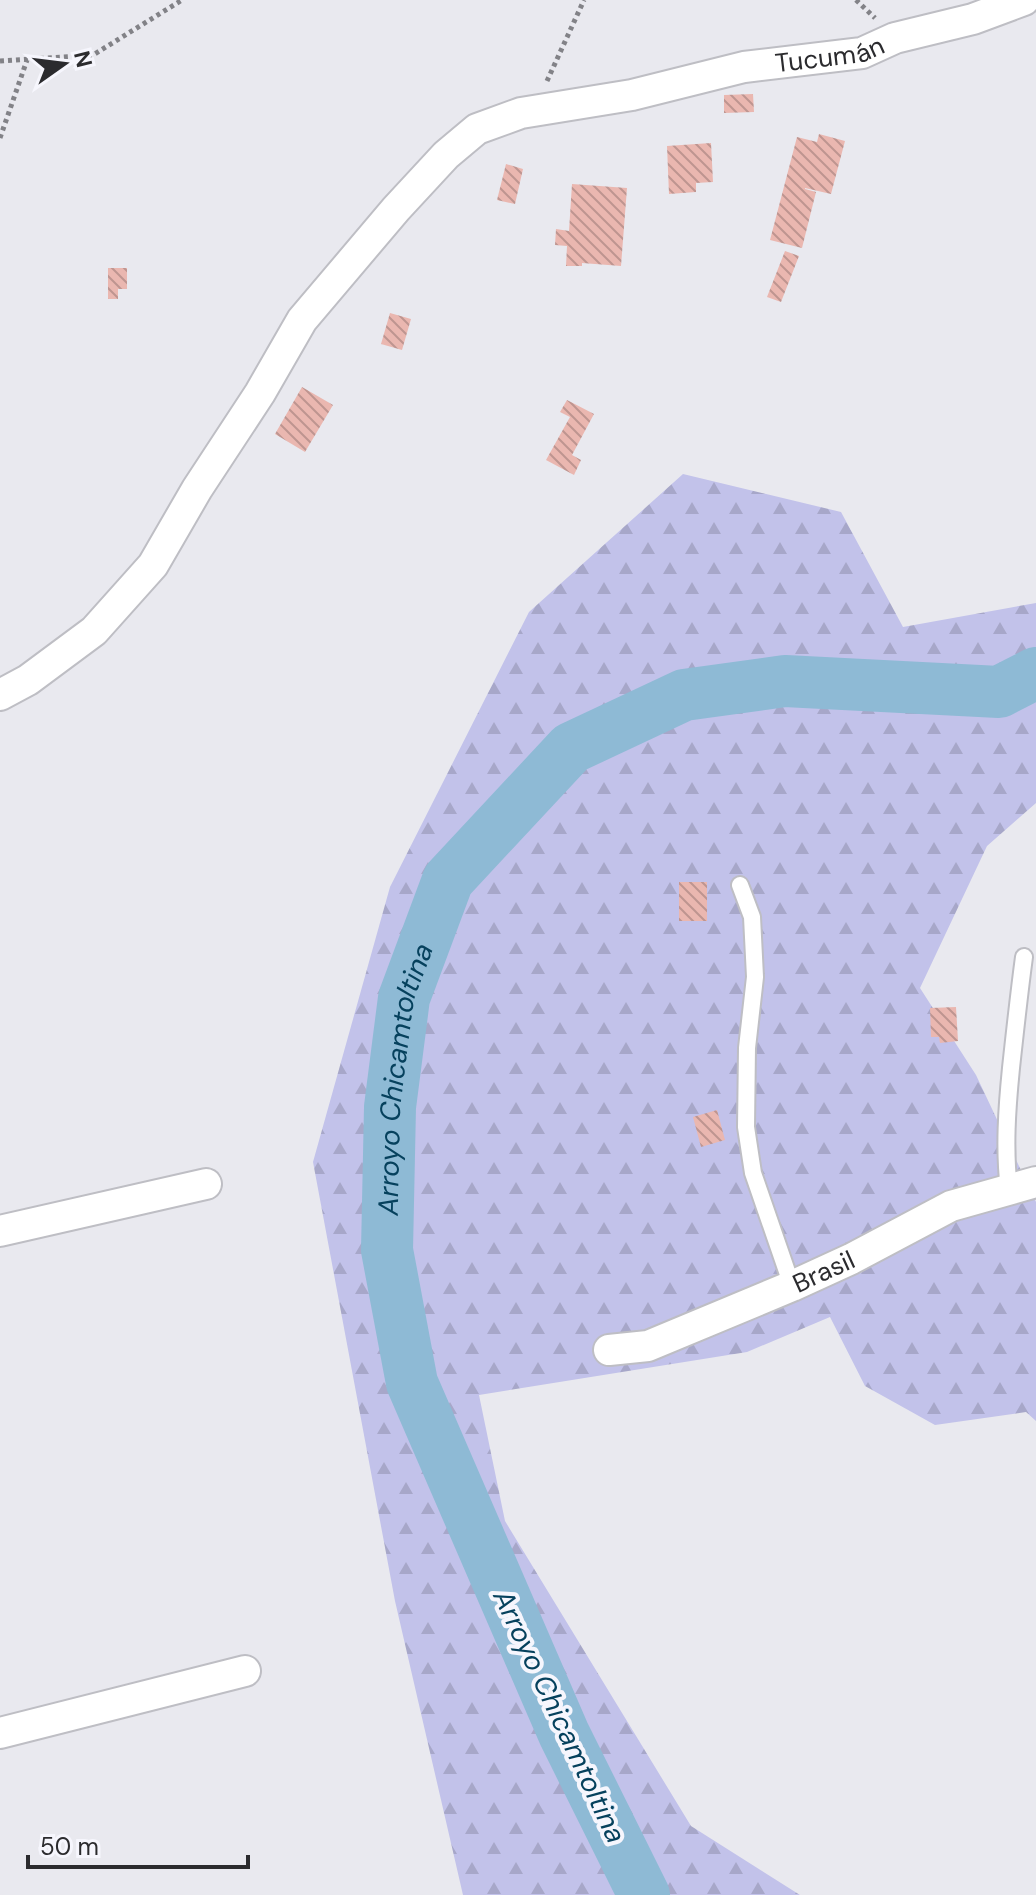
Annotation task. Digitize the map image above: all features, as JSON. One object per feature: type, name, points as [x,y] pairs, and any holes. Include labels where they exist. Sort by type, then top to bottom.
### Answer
[{"type":"street","name":"Tucumán","points":[[0,695],[28,680],[94,631],[153,565],[302,320],[406,198],[446,155],[477,129],[521,113],[632,95],[744,67],[862,53],[895,38],[973,19],[1024,0]]},
{"type":"street","points":[[0,1231],[206,1184]]},
{"type":"street","name":"Brasil","points":[[609,1350],[648,1346],[851,1259],[951,1206],[1022,1186]]},
{"type":"street","points":[[0,1733],[245,1671]]},
{"type":"lane","points":[[740,885],[752,917],[755,977],[747,1048],[746,1127],[753,1173],[792,1286]]},
{"type":"lane","points":[[1022,1186],[1007,1174],[1006,1116],[1024,957]]},
{"type":"path","points":[[0,61],[93,55],[182,0]]},
{"type":"path","points":[[534,111],[584,0]]},
{"type":"path","points":[[0,138],[27,60]]},
{"type":"green space","points":[[683,474],[841,512],[903,627],[1036,603],[1036,803],[987,846],[920,988],[976,1075],[1036,1202],[1036,1421],[1026,1412],[935,1425],[865,1386],[830,1317],[747,1352],[479,1395],[505,1521],[691,1826],[800,1895],[463,1895],[395,1601],[313,1162],[390,887],[529,612]]},
{"type":"building","points":[[753,94],[754,112],[724,113],[724,95]]},
{"type":"building","points":[[819,134],[845,141],[831,194],[805,188],[816,192],[802,248],[770,240],[797,137],[817,142]]},
{"type":"building","points":[[711,143],[713,182],[696,183],[696,192],[669,194],[667,146]]},
{"type":"building","points":[[506,164],[523,169],[515,204],[497,200]]},
{"type":"building","points":[[572,184],[627,188],[621,266],[582,263],[582,266],[566,266],[567,246],[555,245],[556,229],[569,231]]},
{"type":"building","points":[[785,251],[799,256],[781,302],[767,297]]},
{"type":"building","points":[[108,268],[127,268],[127,289],[118,289],[118,299],[108,299]]},
{"type":"building","points":[[390,313],[411,319],[402,350],[381,344]]},
{"type":"building","points":[[302,387],[333,405],[305,452],[275,434]]},
{"type":"building","points":[[567,400],[594,414],[572,455],[581,460],[574,475],[546,460],[570,417],[560,412]]},
{"type":"building","points":[[679,882],[707,882],[707,921],[679,921]]},
{"type":"building","points":[[956,1007],[958,1041],[940,1043],[939,1037],[931,1037],[930,1008]]},
{"type":"building","points":[[717,1110],[725,1140],[701,1147],[693,1117]]},
{"type":"waterway","name":"Arroyo Chicamtoltina","points":[[644,1895],[564,1734],[412,1383],[387,1250],[390,1107],[404,998],[448,880],[571,748],[684,695],[785,681],[999,692],[1036,673]]}]
